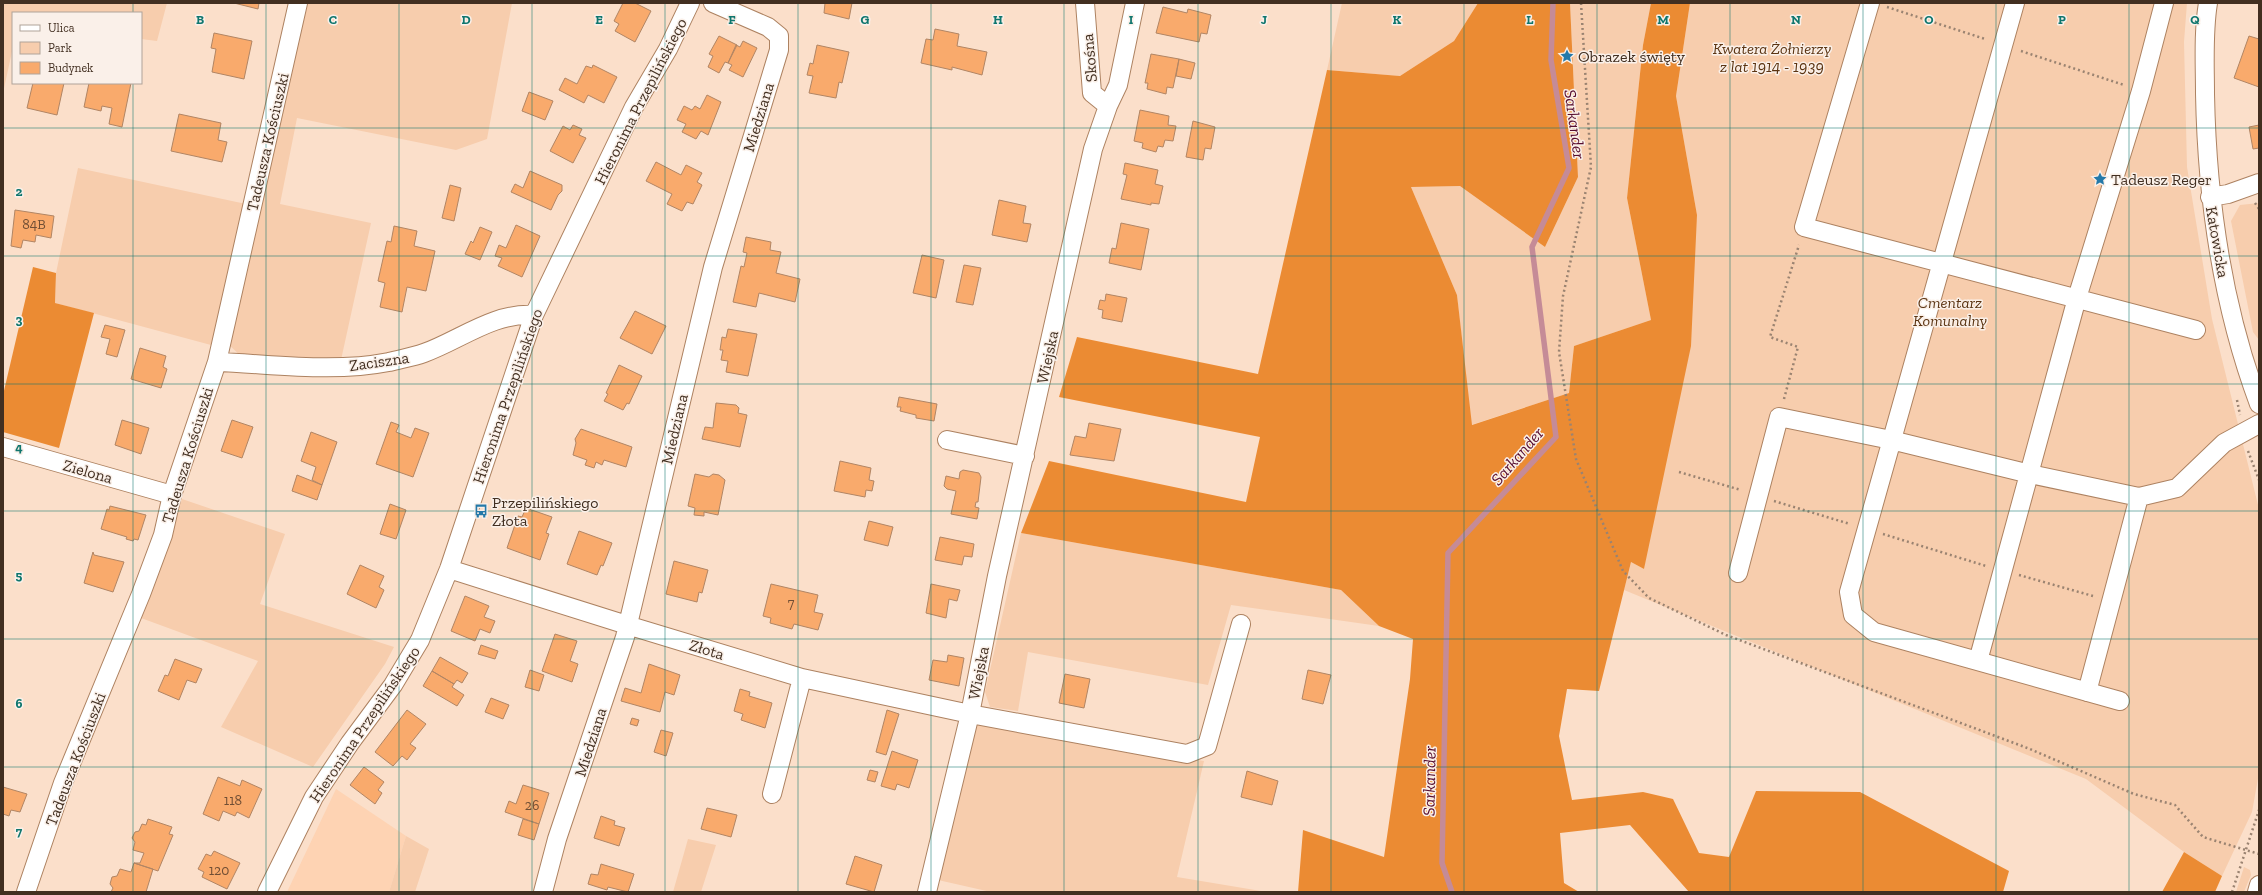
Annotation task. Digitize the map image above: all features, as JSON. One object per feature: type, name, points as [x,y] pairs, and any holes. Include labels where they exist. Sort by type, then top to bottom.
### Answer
[{"type":"street","name":"Tadeusza Kościuszki","points":[[26,892],[64,783],[141,594],[163,535],[172,495],[217,362],[298,3]]},
{"type":"street","name":"Hieronima Przepilińskiego","points":[[267,892],[314,797],[407,663],[420,640],[449,569],[534,315],[634,107],[668,49],[690,3]]},
{"type":"street","name":"Miedziana","points":[[542,892],[625,637],[713,267],[779,50],[779,36],[768,27],[713,3]]},
{"type":"street","name":"Skośna","points":[[1085,3],[1092,93],[1108,106]]},
{"type":"street","name":"Wiejska","points":[[927,892],[970,714],[997,576],[1093,149],[1108,106],[1118,84],[1135,3]]},
{"type":"street","points":[[1870,3],[1804,227],[2196,330]]},
{"type":"street","points":[[2015,3],[1849,592],[1852,615],[1874,632],[2120,701]]},
{"type":"street","points":[[1978,661],[2077,298],[2141,91],[2164,3]]},
{"type":"street","name":"Katowicka","points":[[2208,3],[2205,49],[2210,196],[2233,324],[2252,367],[2259,404]]},
{"type":"street","points":[[2210,196],[2228,194],[2259,183]]},
{"type":"street","name":"Zaciszna","points":[[217,362],[323,368],[387,362],[424,354],[505,318],[519,314],[534,315]]},
{"type":"street","points":[[1738,573],[1779,418],[1891,440],[2030,474],[2139,497],[2177,488],[2224,443],[2259,424]]},
{"type":"street","points":[[947,440],[1025,456]]},
{"type":"street","name":"Zielona","points":[[3,447],[172,495]]},
{"type":"street","points":[[2087,692],[2139,497]]},
{"type":"street","name":"Złota","points":[[449,569],[627,626],[802,678],[970,714]]},
{"type":"street","name":"Wiejska","points":[[970,714],[1187,754],[1207,746],[1241,624]]},
{"type":"street","points":[[772,794],[802,678]]},
{"type":"street","points":[[2257,892],[2259,885]]},
{"type":"path","points":[[1581,3],[1591,167],[1563,296],[1559,352],[1576,459],[1622,571],[1649,598],[1726,635],[2030,749],[2134,794],[2175,805],[2203,838],[2259,854]]},
{"type":"path","points":[[1779,418],[1798,347],[1770,337],[1804,227]]},
{"type":"path","points":[[1679,472],[2003,571],[2111,601]]},
{"type":"path","points":[[2232,892],[2259,810]]},
{"type":"shaded area","points":[[1478,3],[1570,3],[1578,177],[1545,247],[1460,186],[1411,187],[1457,295],[1472,425],[1569,393],[1574,346],[1651,320],[1627,198],[1643,45],[1651,3],[1690,3],[1676,96],[1697,215],[1691,346],[1644,569],[1631,562],[1599,691],[1567,689],[1559,736],[1572,800],[1643,792],[1673,799],[1699,853],[1729,857],[1756,791],[1860,792],[2009,871],[2003,892],[1689,892],[1630,825],[1560,833],[1564,883],[1579,892],[1298,892],[1303,830],[1384,857],[1410,679],[1413,639],[1379,626],[1341,590],[1021,533],[1049,461],[1246,502],[1260,437],[1059,397],[1077,337],[1258,374],[1327,70],[1400,76],[1454,41]]},
{"type":"shaded area","points":[[33,267],[56,273],[55,303],[94,313],[59,448],[3,432],[3,395]]},
{"type":"shaded area","points":[[336,789],[406,836],[389,892],[287,892]]},
{"type":"shaded area","points":[[2184,852],[2222,876],[2215,892],[2162,892]]},
{"type":"green space","points":[[3,3],[167,3],[157,41],[142,39],[142,12],[12,12],[12,52],[3,93]]},
{"type":"green space","points":[[308,3],[512,3],[487,139],[456,150],[297,118],[280,204],[371,223],[341,360],[243,358],[227,343]]},
{"type":"green space","points":[[1342,3],[1478,3],[1454,41],[1400,76],[1327,70]]},
{"type":"green space","points":[[1570,3],[1651,3],[1643,45],[1627,198],[1651,320],[1574,346],[1569,393],[1471,425],[1457,295],[1411,187],[1460,186],[1545,247],[1578,177]]},
{"type":"green space","name":"Cmentarz Komunalny","points":[[1690,3],[2187,3],[2184,42],[2187,167],[2212,319],[2259,509],[2259,773],[2252,812],[2222,876],[2184,852],[2086,779],[1624,590],[1631,562],[1644,569],[1697,215],[1676,96]]},
{"type":"green space","points":[[78,168],[246,204],[211,345],[55,303],[56,273]]},
{"type":"green space","points":[[2259,203],[2259,340],[2253,332],[2231,221],[2240,205]]},
{"type":"green space","points":[[182,499],[285,534],[260,604],[394,647],[385,664],[313,767],[221,727],[258,661],[141,618]]},
{"type":"green space","points":[[1021,533],[1341,590],[1379,626],[1231,605],[1208,685],[1028,652],[1018,711],[990,707],[985,692]]},
{"type":"green space","points":[[974,723],[1204,761],[1177,877],[1267,892],[991,892],[938,880]]},
{"type":"green space","points":[[406,836],[429,849],[415,892],[389,892]]},
{"type":"green space","points":[[688,839],[716,845],[701,892],[673,892]]},
{"type":"green space","points":[[2244,867],[2250,870],[2251,875],[2244,892],[2236,892]]},
{"type":"building","points":[[234,3],[259,3],[258,9]]},
{"type":"building","points":[[623,3],[635,3],[651,11],[635,42],[615,31],[619,24],[614,21]]},
{"type":"building","points":[[825,3],[852,3],[849,19],[824,13]]},
{"type":"building","points":[[1163,7],[1187,13],[1188,9],[1211,15],[1207,34],[1201,33],[1199,42],[1156,33]]},
{"type":"building","points":[[935,29],[959,34],[957,46],[987,52],[982,75],[952,67],[952,70],[921,63],[926,39],[933,40]]},
{"type":"building","points":[[214,33],[252,41],[244,79],[212,72],[216,49],[211,48]]},
{"type":"building","points":[[719,36],[737,45],[728,63],[725,62],[719,73],[708,67],[713,56],[709,54]]},
{"type":"building","points":[[2249,36],[2259,39],[2259,87],[2234,78]]},
{"type":"building","points":[[743,41],[757,48],[743,77],[729,70],[732,65],[728,63],[736,45],[740,47]]},
{"type":"building","points":[[817,45],[849,52],[842,83],[839,82],[836,98],[809,93],[813,76],[807,75],[810,63],[813,64]]},
{"type":"building","points":[[1151,54],[1179,59],[1173,88],[1167,87],[1166,94],[1147,89],[1148,83],[1145,83]]},
{"type":"building","points":[[1179,59],[1195,63],[1191,79],[1176,76]]},
{"type":"building","points":[[593,65],[617,77],[604,103],[588,95],[584,103],[559,90],[565,78],[577,84],[586,66],[592,68]]},
{"type":"building","points":[[33,84],[64,84],[57,115],[27,108]]},
{"type":"building","points":[[89,84],[131,84],[122,127],[109,124],[112,108],[102,106],[101,111],[84,107]]},
{"type":"building","points":[[529,92],[553,101],[545,120],[522,111]]},
{"type":"building","points":[[707,95],[721,102],[708,135],[701,131],[696,139],[682,132],[686,124],[677,120],[684,106],[692,110],[695,106],[700,109]]},
{"type":"building","points":[[1140,110],[1169,116],[1168,125],[1176,126],[1173,141],[1165,140],[1163,147],[1158,146],[1156,152],[1142,148],[1143,143],[1134,141]]},
{"type":"building","points":[[179,114],[221,123],[218,140],[227,142],[222,162],[171,151]]},
{"type":"building","points":[[1193,121],[1215,127],[1211,149],[1205,148],[1203,160],[1186,157]]},
{"type":"building","points":[[573,125],[582,129],[579,135],[586,138],[573,163],[550,151],[563,126],[570,130]]},
{"type":"building","points":[[2259,125],[2259,148],[2253,149],[2249,127]]},
{"type":"building","points":[[656,162],[681,175],[686,165],[702,173],[697,182],[702,185],[693,204],[687,202],[682,211],[667,204],[672,194],[646,181]]},
{"type":"building","points":[[1125,163],[1158,170],[1155,184],[1163,186],[1159,204],[1151,203],[1151,205],[1121,199],[1127,175],[1123,174]]},
{"type":"building","points":[[530,171],[562,185],[562,191],[558,195],[551,210],[511,192],[515,184],[523,188]]},
{"type":"building","points":[[450,185],[461,188],[454,221],[442,218]]},
{"type":"building","points":[[999,200],[1026,206],[1023,223],[1031,224],[1027,242],[992,235]]},
{"type":"building","points":[[15,210],[54,216],[51,238],[36,235],[35,242],[23,240],[21,248],[11,246]]},
{"type":"building","points":[[1121,223],[1149,229],[1141,270],[1109,263],[1112,248],[1116,249]]},
{"type":"building","points":[[516,225],[540,236],[522,277],[498,266],[502,258],[495,256],[499,245],[506,248]]},
{"type":"building","points":[[394,226],[417,231],[414,246],[435,251],[426,291],[407,287],[402,312],[380,307],[385,283],[378,281],[387,241],[391,242]]},
{"type":"building","points":[[480,227],[492,232],[480,260],[465,254],[471,241],[473,243]]},
{"type":"building","points":[[746,237],[771,242],[770,250],[781,252],[776,273],[800,279],[795,302],[759,293],[756,307],[733,302],[741,266],[744,267],[747,253],[743,252]]},
{"type":"building","points":[[922,255],[944,260],[936,298],[913,293]]},
{"type":"building","points":[[964,265],[981,268],[973,305],[956,302]]},
{"type":"building","points":[[1106,294],[1127,298],[1122,322],[1102,318],[1103,310],[1098,309],[1100,300],[1105,301]]},
{"type":"building","points":[[635,311],[666,326],[652,354],[620,338]]},
{"type":"building","points":[[105,325],[125,330],[117,357],[106,354],[110,339],[101,337]]},
{"type":"building","points":[[728,329],[757,334],[748,376],[726,372],[728,361],[721,360],[723,350],[720,350],[722,337],[726,338]]},
{"type":"building","points":[[140,348],[166,356],[163,367],[167,369],[161,388],[131,379]]},
{"type":"building","points":[[619,365],[642,376],[629,404],[627,403],[623,410],[604,401],[608,394],[606,393]]},
{"type":"building","points":[[899,397],[937,404],[934,421],[916,418],[916,415],[900,411],[901,407],[897,407]]},
{"type":"building","points":[[716,403],[736,405],[739,408],[738,413],[747,415],[740,447],[702,439],[705,427],[713,428]]},
{"type":"building","points":[[122,420],[149,428],[141,454],[115,445]]},
{"type":"building","points":[[232,420],[253,427],[242,458],[221,451]]},
{"type":"building","points":[[391,422],[399,425],[396,432],[411,438],[415,428],[429,433],[413,477],[376,464]]},
{"type":"building","points":[[1089,423],[1121,429],[1114,461],[1070,455],[1075,436],[1086,438]]},
{"type":"building","points":[[581,429],[632,447],[626,467],[604,460],[602,465],[596,462],[594,468],[585,465],[587,460],[573,455],[576,443],[575,439]]},
{"type":"building","points":[[311,432],[337,442],[322,485],[312,480],[316,467],[301,461]]},
{"type":"building","points":[[840,461],[871,468],[869,480],[874,481],[872,491],[866,490],[865,497],[834,491]]},
{"type":"building","points":[[963,470],[979,473],[981,477],[978,502],[976,502],[975,507],[979,508],[977,519],[951,514],[956,491],[947,489],[944,486],[946,476],[959,479],[960,472]]},
{"type":"building","points":[[695,474],[709,477],[713,474],[719,475],[725,480],[718,515],[704,512],[704,516],[694,515],[695,508],[688,506]]},
{"type":"building","points":[[297,475],[322,485],[317,500],[292,491]]},
{"type":"building","points":[[390,504],[406,510],[396,539],[380,534]]},
{"type":"building","points":[[110,506],[146,515],[138,540],[134,539],[133,541],[126,539],[127,537],[101,529],[107,509],[109,510]]},
{"type":"building","points":[[526,508],[552,517],[546,533],[549,534],[540,560],[507,548],[518,516],[522,517]]},
{"type":"building","points":[[869,521],[893,527],[888,546],[864,540]]},
{"type":"building","points":[[579,531],[612,543],[603,566],[601,565],[597,575],[567,564]]},
{"type":"building","points":[[940,537],[974,544],[972,557],[964,556],[962,565],[935,560]]},
{"type":"building","points":[[93,552],[94,555],[124,562],[113,592],[84,583]]},
{"type":"building","points":[[674,561],[708,570],[702,593],[699,592],[697,602],[666,594]]},
{"type":"building","points":[[360,565],[384,576],[379,587],[384,590],[376,608],[347,594]]},
{"type":"building","points":[[771,584],[818,595],[814,612],[823,614],[818,630],[794,624],[792,629],[770,623],[771,618],[763,616]]},
{"type":"building","points":[[931,584],[960,590],[957,601],[949,599],[946,618],[926,613]]},
{"type":"building","points":[[465,596],[489,606],[484,617],[495,621],[490,633],[480,629],[475,641],[451,631]]},
{"type":"building","points":[[555,634],[577,641],[570,661],[578,664],[572,682],[542,671]]},
{"type":"building","points":[[481,645],[498,651],[495,659],[478,654]]},
{"type":"building","points":[[948,655],[964,658],[959,686],[929,680],[933,660],[947,662]]},
{"type":"building","points":[[440,657],[468,673],[462,683],[457,680],[454,684],[432,671]]},
{"type":"building","points":[[175,659],[202,669],[196,683],[187,680],[179,700],[158,691],[165,675],[168,676]]},
{"type":"building","points":[[649,664],[680,675],[674,695],[665,692],[660,712],[621,701],[625,688],[641,693]]},
{"type":"building","points":[[530,670],[544,675],[539,691],[525,687]]},
{"type":"building","points":[[1308,670],[1331,675],[1323,704],[1302,699]]},
{"type":"building","points":[[432,671],[454,684],[452,687],[464,695],[457,706],[423,686]]},
{"type":"building","points":[[1065,674],[1090,679],[1084,708],[1059,703]]},
{"type":"building","points":[[740,689],[750,692],[749,696],[772,703],[765,728],[741,720],[743,714],[734,711]]},
{"type":"building","points":[[491,698],[509,705],[503,719],[485,712]]},
{"type":"building","points":[[407,710],[426,724],[410,744],[416,748],[407,760],[402,756],[393,766],[375,752]]},
{"type":"building","points":[[887,710],[899,714],[886,755],[876,752]]},
{"type":"building","points":[[632,718],[639,720],[637,726],[630,724]]},
{"type":"building","points":[[661,730],[673,733],[666,756],[654,752]]},
{"type":"building","points":[[892,751],[918,760],[909,788],[897,784],[895,790],[881,786]]},
{"type":"building","points":[[364,767],[384,782],[378,790],[382,793],[375,804],[350,785]]},
{"type":"building","points":[[870,770],[878,772],[875,782],[867,780]]},
{"type":"building","points":[[1247,771],[1278,781],[1272,805],[1241,797]]},
{"type":"building","points":[[218,777],[240,786],[242,780],[262,789],[249,818],[237,812],[235,816],[223,811],[219,821],[203,814]]},
{"type":"building","points":[[523,785],[549,793],[539,824],[505,812],[509,801],[516,804]]},
{"type":"building","points":[[3,787],[27,794],[20,812],[11,810],[9,816],[3,814]]},
{"type":"building","points":[[707,808],[737,815],[731,837],[701,829]]},
{"type":"building","points":[[601,816],[615,821],[614,825],[625,828],[619,846],[594,838]]},
{"type":"building","points":[[148,819],[172,827],[169,834],[173,835],[158,871],[134,863],[140,863],[144,853],[133,850],[135,842],[132,838],[135,832],[139,831],[142,824],[146,825]]},
{"type":"building","points":[[523,819],[539,824],[534,840],[518,835]]},
{"type":"building","points":[[214,851],[240,863],[227,889],[202,877],[204,872],[198,869],[206,854],[211,856]]},
{"type":"building","points":[[855,856],[882,865],[874,892],[846,884]]},
{"type":"building","points":[[134,863],[153,869],[146,892],[111,892],[113,888],[110,884],[112,877],[117,876],[120,869],[131,872]]},
{"type":"building","points":[[601,864],[634,874],[628,892],[608,887],[607,890],[588,884],[591,874],[598,875]]},
{"type":"waterway","name":"Sarkander","points":[[1452,892],[1442,863],[1448,553],[1556,437],[1532,247],[1569,168],[1551,60],[1553,3]]},
{"type":"place","name":"Obrazek święty","points":[[1567,56]]},
{"type":"place","name":"Tadeusz Reger","points":[[2100,179]]},
{"type":"place","name":"Przepilińskiego Złota","points":[[481,511]]},
{"type":"park label","name":"Kwatera Żołnierzy z lat 1914 - 1939","points":[[1772,57]]}]
